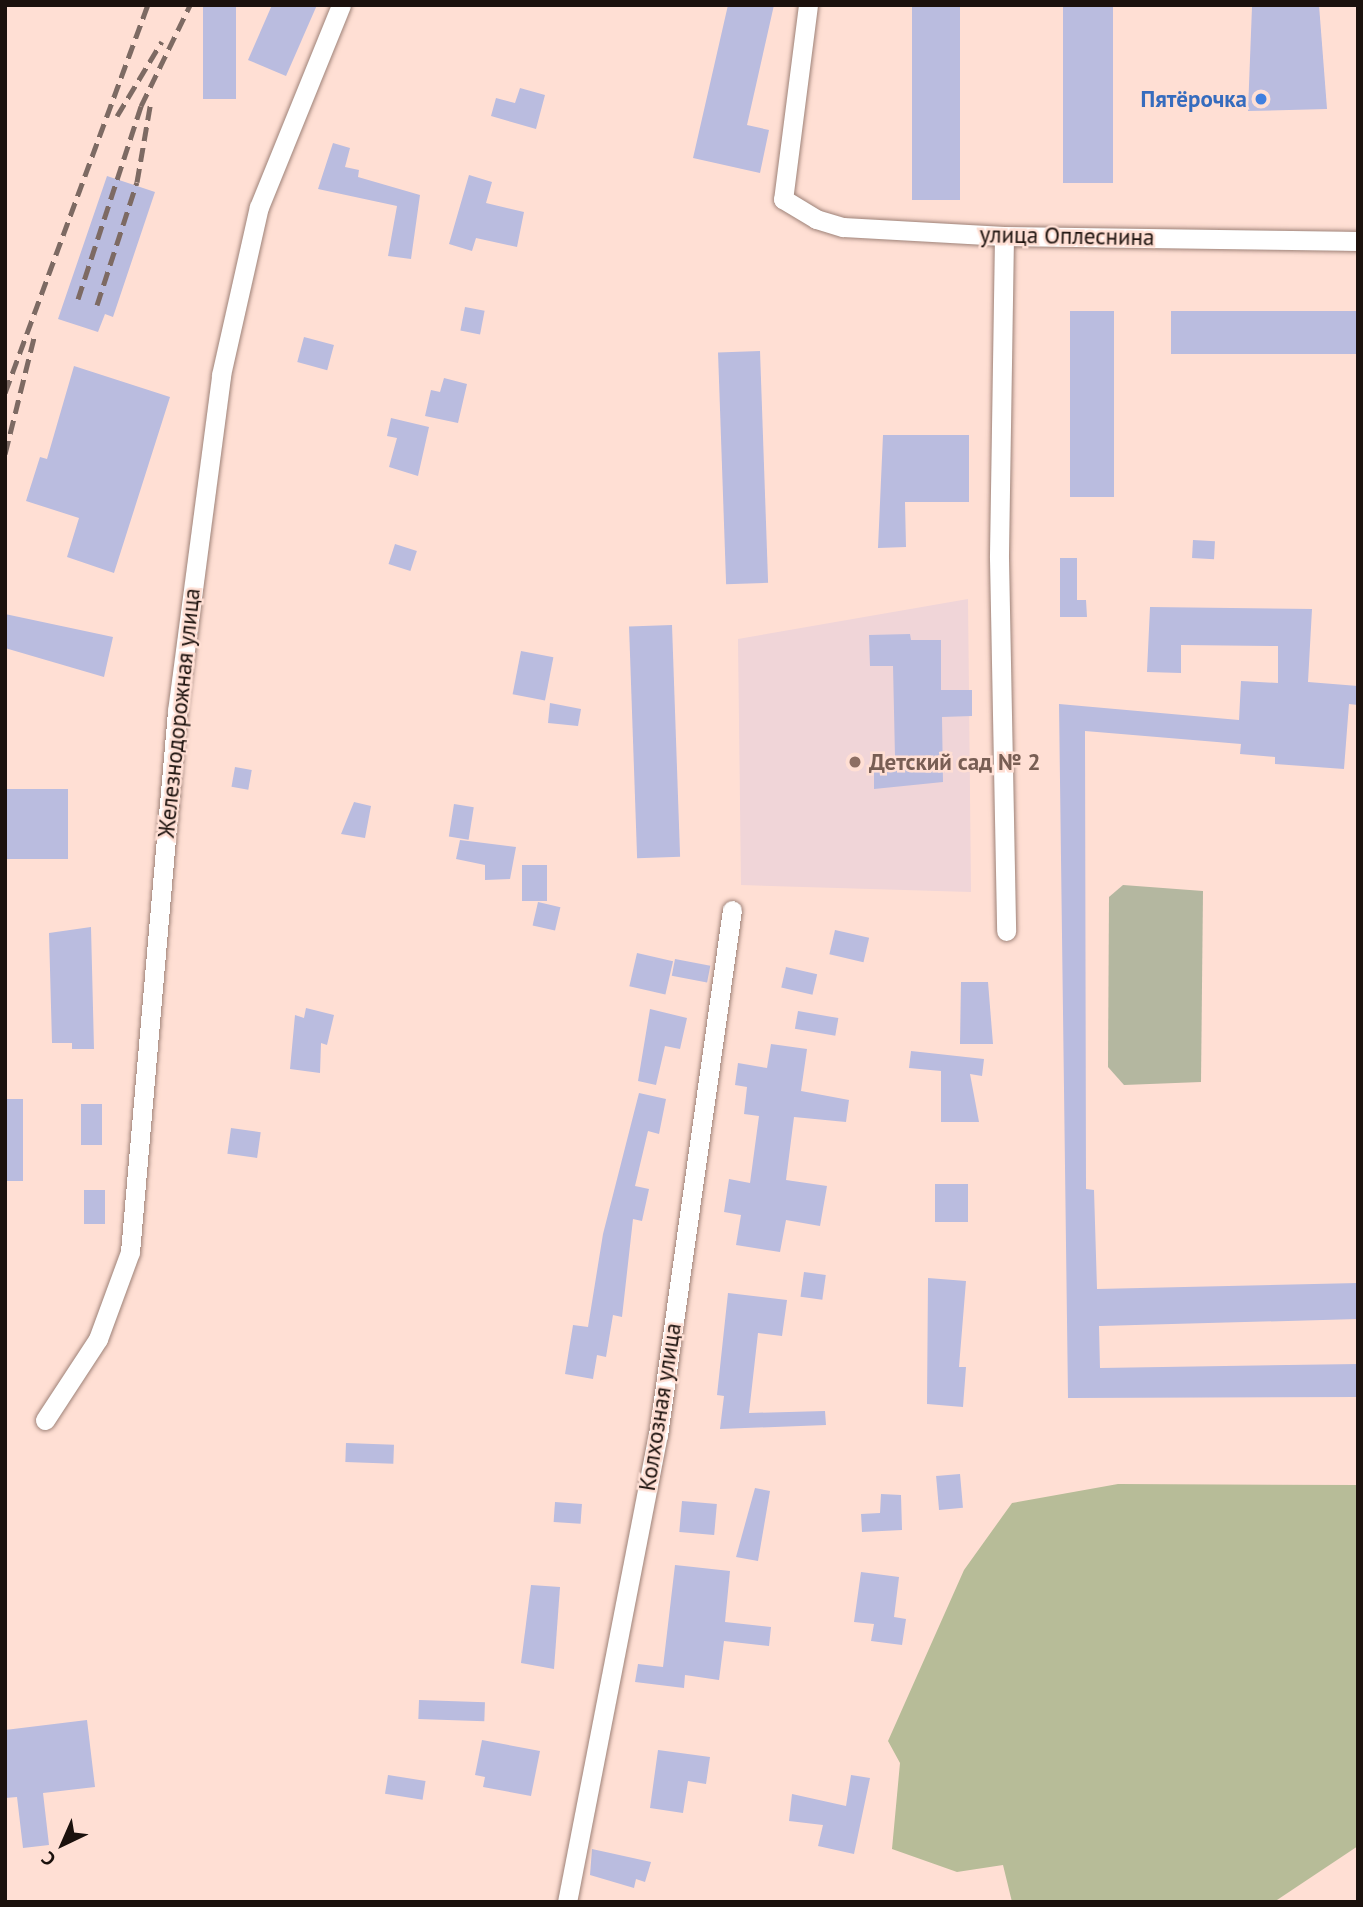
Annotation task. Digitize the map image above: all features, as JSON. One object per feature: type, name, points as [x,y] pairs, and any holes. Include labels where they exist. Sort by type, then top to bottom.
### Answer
[{"type":"street","name":"Железнодорожная улица","points":[[44,1420],[108,1319],[130,1252],[177,711],[221,375],[259,207],[341,5]]},
{"type":"street","name":"улица Оплеснина","points":[[808,5],[783,200],[843,227],[1004,236],[1358,241]]},
{"type":"street","points":[[1004,236],[999,558],[1006,931]]},
{"type":"street","name":"Колхозная улица","points":[[568,1902],[658,1434],[732,910]]},
{"type":"shaded area","name":"Детский сад № 2","points":[[968,599],[971,892],[741,885],[738,639]]},
{"type":"green space","points":[[1123,885],[1203,891],[1201,1082],[1124,1085],[1108,1067],[1109,897]]},
{"type":"green space","points":[[1118,1484],[1358,1485],[1358,1846],[1274,1902],[1012,1902],[1003,1865],[957,1872],[892,1849],[900,1763],[888,1741],[964,1570],[1012,1503]]},
{"type":"building","points":[[203,5],[236,5],[236,99],[203,99]]},
{"type":"building","points":[[272,5],[317,5],[286,76],[248,60]]},
{"type":"building","points":[[728,5],[774,5],[747,125],[769,130],[760,173],[693,158]]},
{"type":"building","points":[[912,5],[960,5],[960,200],[912,200]]},
{"type":"building","points":[[1063,5],[1113,5],[1113,183],[1063,183]]},
{"type":"building","points":[[1319,5],[1327,109],[1248,111],[1252,7]]},
{"type":"building","points":[[520,88],[545,95],[536,129],[491,116],[496,98],[515,103]]},
{"type":"building","points":[[333,143],[350,148],[345,167],[359,170],[358,177],[420,195],[411,259],[388,256],[397,206],[318,189]]},
{"type":"building","points":[[469,175],[492,182],[486,203],[524,212],[517,247],[476,238],[472,251],[449,244]]},
{"type":"building","points":[[107,176],[155,192],[113,317],[105,314],[98,332],[58,319]]},
{"type":"building","points":[[465,307],[485,311],[480,334],[460,331]]},
{"type":"building","points":[[1070,311],[1114,311],[1114,497],[1070,497]]},
{"type":"building","points":[[1171,311],[1358,311],[1358,354],[1171,354]]},
{"type":"building","points":[[304,337],[334,345],[327,370],[297,362]]},
{"type":"building","points":[[760,351],[768,583],[726,584],[718,352]]},
{"type":"building","points":[[74,366],[170,397],[114,573],[67,557],[79,518],[26,501],[40,457],[47,459]]},
{"type":"building","points":[[444,378],[467,384],[458,423],[425,416],[431,390],[440,392]]},
{"type":"building","points":[[391,418],[429,427],[418,476],[389,467],[397,438],[387,436]]},
{"type":"building","points":[[883,435],[969,435],[969,502],[905,502],[906,547],[878,548]]},
{"type":"building","points":[[1193,540],[1215,541],[1214,559],[1192,558]]},
{"type":"building","points":[[395,544],[417,551],[410,571],[389,564]]},
{"type":"building","points":[[1060,558],[1077,558],[1077,600],[1086,600],[1087,617],[1060,617]]},
{"type":"building","points":[[1150,607],[1312,609],[1308,682],[1358,686],[1358,705],[1349,704],[1344,769],[1275,764],[1275,757],[1240,754],[1241,744],[1085,731],[1086,1189],[1094,1190],[1097,1289],[1358,1283],[1358,1319],[1099,1326],[1100,1368],[1358,1364],[1358,1397],[1068,1398],[1059,704],[1239,720],[1241,681],[1278,683],[1278,646],[1181,645],[1181,673],[1147,672]]},
{"type":"building","points":[[5,614],[113,637],[104,677],[5,648]]},
{"type":"building","points":[[672,625],[680,857],[637,858],[629,627]]},
{"type":"building","points":[[910,634],[911,640],[941,640],[941,690],[972,690],[972,716],[942,717],[943,782],[874,789],[874,757],[895,757],[893,666],[870,666],[869,635]]},
{"type":"building","points":[[521,651],[553,657],[545,700],[513,694]]},
{"type":"building","points":[[550,703],[581,709],[578,726],[548,723]]},
{"type":"building","points":[[235,767],[252,770],[248,790],[232,787]]},
{"type":"building","points":[[5,789],[68,789],[68,859],[5,859]]},
{"type":"building","points":[[354,802],[371,806],[365,838],[341,834]]},
{"type":"building","points":[[454,804],[474,807],[469,840],[449,837]]},
{"type":"building","points":[[460,840],[516,847],[510,879],[485,880],[485,865],[456,859]]},
{"type":"building","points":[[522,865],[547,865],[547,901],[522,901]]},
{"type":"building","points":[[538,902],[560,907],[555,931],[533,925]]},
{"type":"building","points":[[91,927],[94,1049],[72,1049],[72,1043],[52,1043],[49,933]]},
{"type":"building","points":[[835,930],[869,938],[863,962],[829,954]]},
{"type":"building","points":[[637,953],[673,961],[665,994],[629,986]]},
{"type":"building","points":[[675,959],[710,966],[707,983],[672,976]]},
{"type":"building","points":[[786,967],[817,974],[812,995],[781,987]]},
{"type":"building","points":[[961,982],[988,982],[993,1044],[960,1044]]},
{"type":"building","points":[[306,1008],[334,1015],[327,1045],[321,1043],[320,1073],[290,1069],[295,1015],[304,1018]]},
{"type":"building","points":[[650,1009],[687,1018],[680,1049],[665,1046],[656,1085],[638,1081]]},
{"type":"building","points":[[798,1011],[838,1018],[835,1036],[795,1029]]},
{"type":"building","points":[[771,1044],[807,1049],[801,1091],[849,1100],[846,1122],[794,1117],[786,1180],[827,1186],[820,1226],[786,1220],[780,1252],[736,1245],[741,1215],[724,1212],[729,1179],[750,1183],[759,1116],[744,1114],[747,1087],[735,1085],[738,1063],[767,1068]]},
{"type":"building","points":[[911,1051],[984,1059],[982,1076],[970,1074],[979,1122],[941,1122],[941,1071],[909,1068]]},
{"type":"building","points":[[639,1093],[666,1099],[659,1134],[648,1131],[635,1186],[649,1189],[642,1221],[633,1219],[622,1317],[613,1315],[606,1357],[597,1355],[593,1379],[565,1374],[573,1325],[588,1327],[603,1234]]},
{"type":"building","points":[[5,1099],[23,1099],[23,1181],[5,1181]]},
{"type":"building","points":[[81,1104],[102,1104],[102,1145],[81,1145]]},
{"type":"building","points":[[231,1128],[261,1132],[257,1158],[227,1154]]},
{"type":"building","points":[[935,1184],[968,1184],[968,1222],[935,1222]]},
{"type":"building","points":[[84,1190],[105,1190],[105,1224],[84,1224]]},
{"type":"building","points":[[804,1272],[826,1275],[822,1300],[801,1297]]},
{"type":"building","points":[[928,1278],[966,1281],[959,1367],[966,1367],[963,1407],[927,1404]]},
{"type":"building","points":[[728,1293],[787,1300],[782,1336],[758,1333],[749,1413],[825,1411],[826,1425],[720,1429],[724,1396],[717,1395]]},
{"type":"building","points":[[346,1443],[394,1445],[393,1464],[345,1462]]},
{"type":"building","points":[[960,1474],[963,1508],[939,1510],[936,1476]]},
{"type":"building","points":[[755,1488],[770,1491],[758,1561],[736,1557]]},
{"type":"building","points":[[881,1494],[901,1495],[902,1530],[862,1532],[861,1514],[880,1513]]},
{"type":"building","points":[[682,1501],[717,1504],[714,1535],[679,1532]]},
{"type":"building","points":[[555,1502],[582,1504],[581,1524],[554,1522]]},
{"type":"building","points":[[675,1565],[730,1571],[725,1622],[771,1627],[769,1646],[724,1641],[719,1680],[685,1675],[684,1688],[635,1682],[638,1664],[663,1667]]},
{"type":"building","points":[[861,1572],[899,1577],[894,1617],[906,1619],[902,1645],[871,1641],[874,1624],[854,1622]]},
{"type":"building","points":[[531,1585],[560,1587],[554,1669],[521,1663]]},
{"type":"building","points":[[419,1700],[485,1702],[484,1721],[418,1719]]},
{"type":"building","points":[[87,1720],[95,1787],[43,1793],[49,1845],[23,1848],[17,1797],[5,1798],[5,1730]]},
{"type":"building","points":[[482,1740],[540,1751],[531,1796],[483,1787],[485,1777],[475,1775]]},
{"type":"building","points":[[658,1750],[710,1757],[706,1784],[688,1781],[683,1813],[650,1808]]},
{"type":"building","points":[[388,1775],[426,1781],[423,1800],[385,1794]]},
{"type":"building","points":[[851,1775],[870,1778],[854,1854],[818,1846],[823,1825],[789,1821],[792,1794],[846,1806]]},
{"type":"building","points":[[592,1849],[651,1862],[645,1882],[636,1879],[634,1888],[590,1875]]},
{"type":"railway","points":[[5,393],[148,5]]},
{"type":"railway","points":[[78,299],[141,106],[190,5]]},
{"type":"railway","points":[[117,116],[162,41]]},
{"type":"railway","points":[[97,305],[137,182],[151,101]]},
{"type":"railway","points":[[5,454],[34,338]]},
{"type":"place","name":"Пятёрочка","points":[[1261,99]]},
{"type":"place","name":"Детский сад № 2","points":[[855,762]]}]
